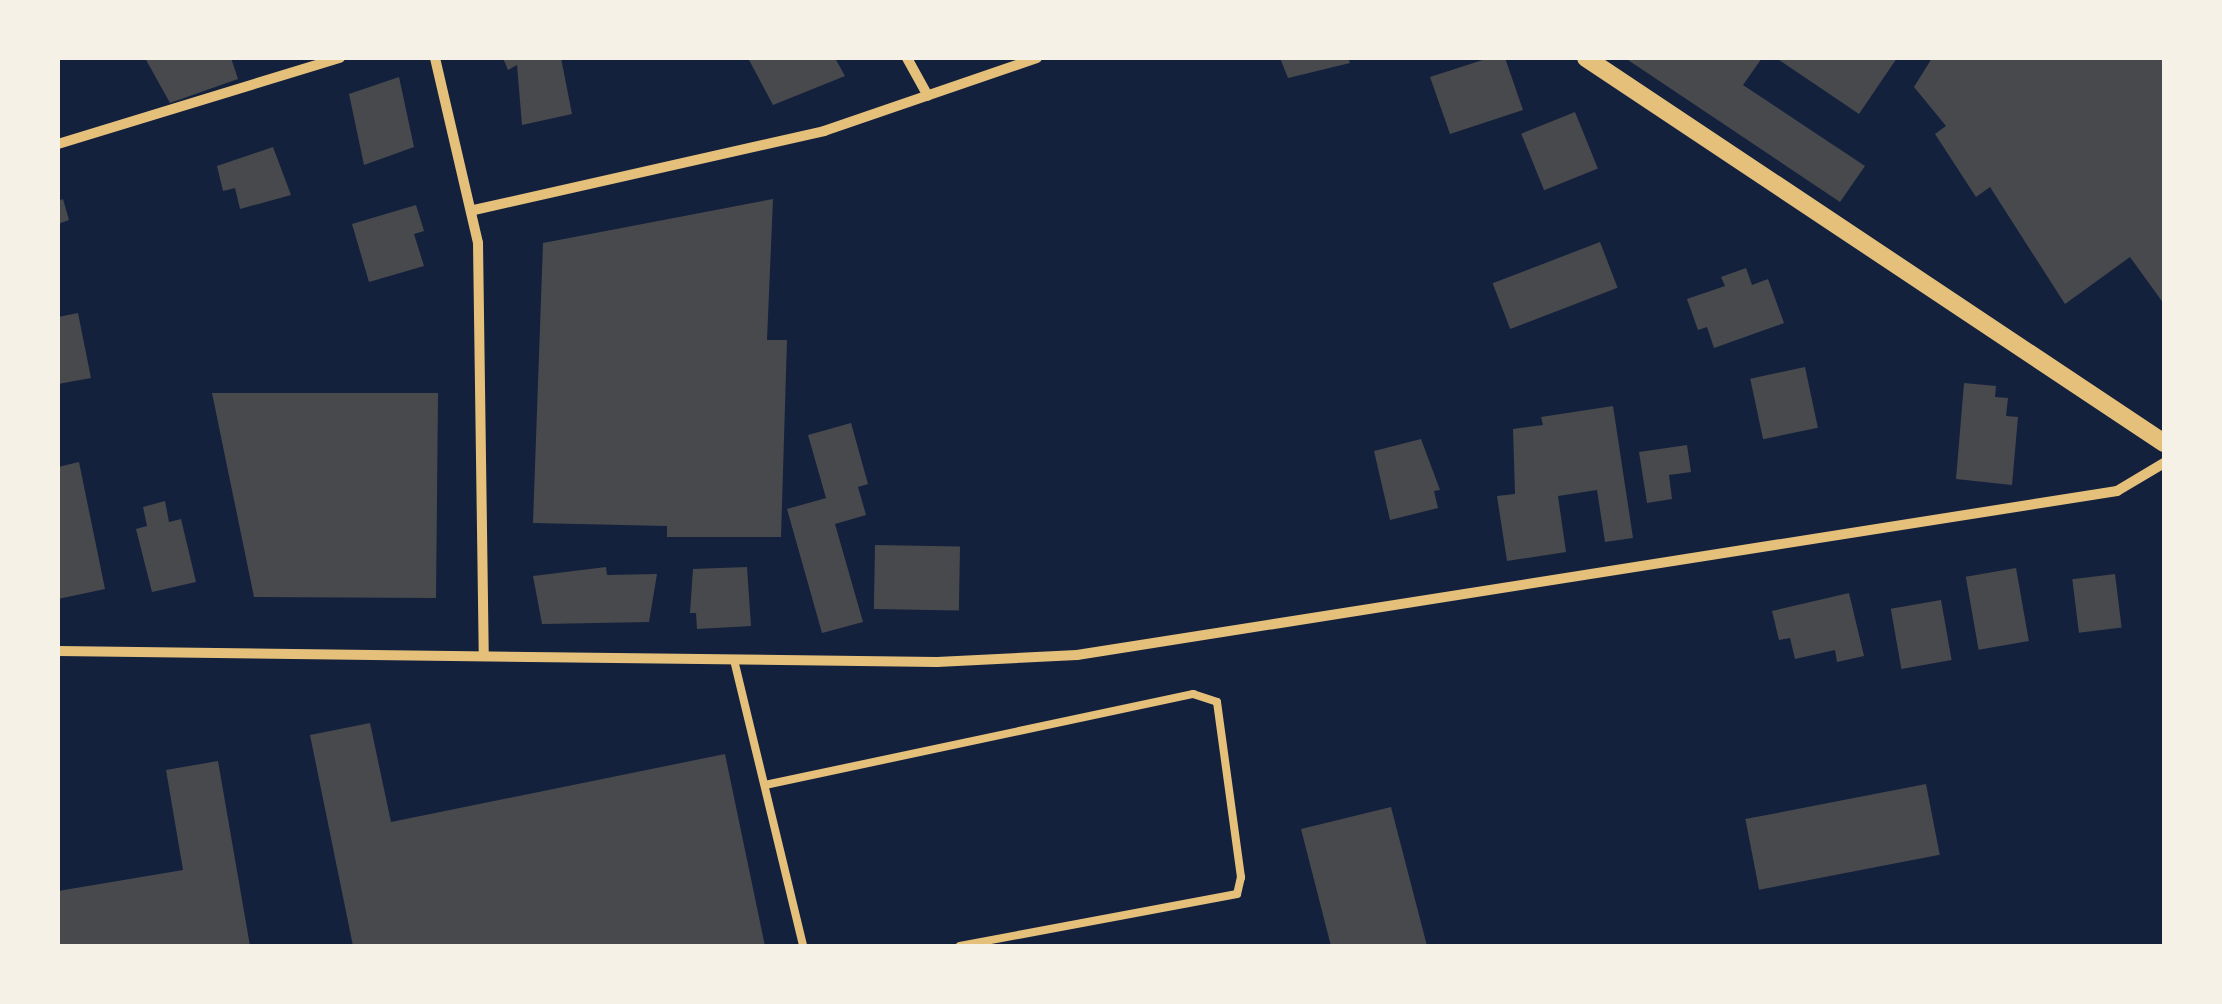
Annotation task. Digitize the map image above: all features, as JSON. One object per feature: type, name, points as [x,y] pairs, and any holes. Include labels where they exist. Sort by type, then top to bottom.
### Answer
[{"type":"street","points":[[58,144],[340,58]]},
{"type":"street","points":[[435,58],[474,210],[484,656]]},
{"type":"street","points":[[907,58],[928,96]]},
{"type":"street","points":[[474,210],[746,152],[1037,58]]},
{"type":"street","points":[[1586,58],[2164,443]]},
{"type":"street","points":[[58,651],[937,662],[1077,655],[2117,491],[2164,464]]},
{"type":"lane","points":[[734,660],[803,946]]},
{"type":"lane","points":[[765,785],[1193,694],[1217,702],[1242,877],[1237,894],[960,946]]},
{"type":"building","points":[[145,58],[231,58],[238,79],[170,103]]},
{"type":"building","points":[[503,58],[561,58],[572,114],[522,125],[517,65],[508,70]]},
{"type":"building","points":[[748,58],[835,58],[845,76],[773,105]]},
{"type":"building","points":[[1280,58],[1348,58],[1350,63],[1288,78]]},
{"type":"building","points":[[1489,58],[1505,58],[1523,110],[1450,134],[1430,77]]},
{"type":"building","points":[[1625,58],[1762,58],[1743,85],[1865,166],[1840,202]]},
{"type":"building","points":[[1776,58],[1897,58],[1859,114]]},
{"type":"building","points":[[1932,58],[2164,58],[2164,304],[2130,257],[2065,304],[1990,187],[1976,197],[1935,134],[1946,126],[1914,87]]},
{"type":"building","points":[[399,77],[414,147],[364,165],[349,94]]},
{"type":"building","points":[[1575,112],[1598,169],[1544,190],[1521,134]]},
{"type":"building","points":[[273,147],[291,195],[240,209],[235,188],[223,191],[217,166]]},
{"type":"building","points":[[63,199],[69,220],[58,224],[58,201]]},
{"type":"building","points":[[773,199],[767,340],[787,340],[781,537],[667,537],[667,526],[533,523],[543,243]]},
{"type":"building","points":[[416,205],[424,231],[414,234],[424,266],[369,282],[352,224]]},
{"type":"building","points":[[1600,242],[1618,288],[1510,329],[1493,283]]},
{"type":"building","points":[[1746,268],[1752,285],[1768,279],[1784,323],[1714,348],[1707,327],[1698,330],[1687,299],[1725,286],[1721,277]]},
{"type":"building","points":[[78,313],[91,378],[58,384],[58,317]]},
{"type":"building","points":[[1805,367],[1818,428],[1763,439],[1750,379]]},
{"type":"building","points":[[1964,383],[1996,386],[1995,397],[2008,398],[2006,416],[2018,417],[2012,485],[1956,479]]},
{"type":"building","points":[[212,393],[438,393],[436,598],[254,597]]},
{"type":"building","points":[[1613,406],[1633,538],[1605,542],[1597,490],[1558,496],[1566,552],[1507,561],[1497,496],[1515,494],[1513,429],[1543,425],[1541,417]]},
{"type":"building","points":[[851,423],[868,484],[858,487],[866,515],[835,524],[863,622],[822,633],[787,509],[826,498],[808,435]]},
{"type":"building","points":[[1421,439],[1440,490],[1434,491],[1438,508],[1390,520],[1374,451]]},
{"type":"building","points":[[1687,445],[1691,472],[1669,475],[1672,499],[1647,503],[1639,452]]},
{"type":"building","points":[[79,462],[105,589],[58,599],[58,467]]},
{"type":"building","points":[[165,501],[169,522],[181,519],[196,582],[152,592],[136,529],[147,526],[143,507]]},
{"type":"building","points":[[875,545],[960,546],[959,610],[874,609]]},
{"type":"building","points":[[606,567],[607,575],[657,574],[649,622],[542,624],[533,576]]},
{"type":"building","points":[[747,567],[751,626],[697,629],[696,613],[690,613],[693,569]]},
{"type":"building","points":[[2016,568],[2029,641],[1979,650],[1966,577]]},
{"type":"building","points":[[2115,574],[2122,628],[2079,633],[2072,579]]},
{"type":"building","points":[[1849,593],[1864,656],[1837,662],[1835,650],[1795,659],[1790,638],[1779,640],[1772,611]]},
{"type":"building","points":[[1941,600],[1952,660],[1901,669],[1891,609]]},
{"type":"building","points":[[370,723],[391,822],[725,754],[765,946],[353,946],[310,735]]},
{"type":"building","points":[[218,761],[250,946],[58,946],[58,891],[183,870],[166,770]]},
{"type":"building","points":[[1926,784],[1940,855],[1759,890],[1745,819]]},
{"type":"building","points":[[1391,807],[1427,946],[1331,946],[1301,829]]}]
